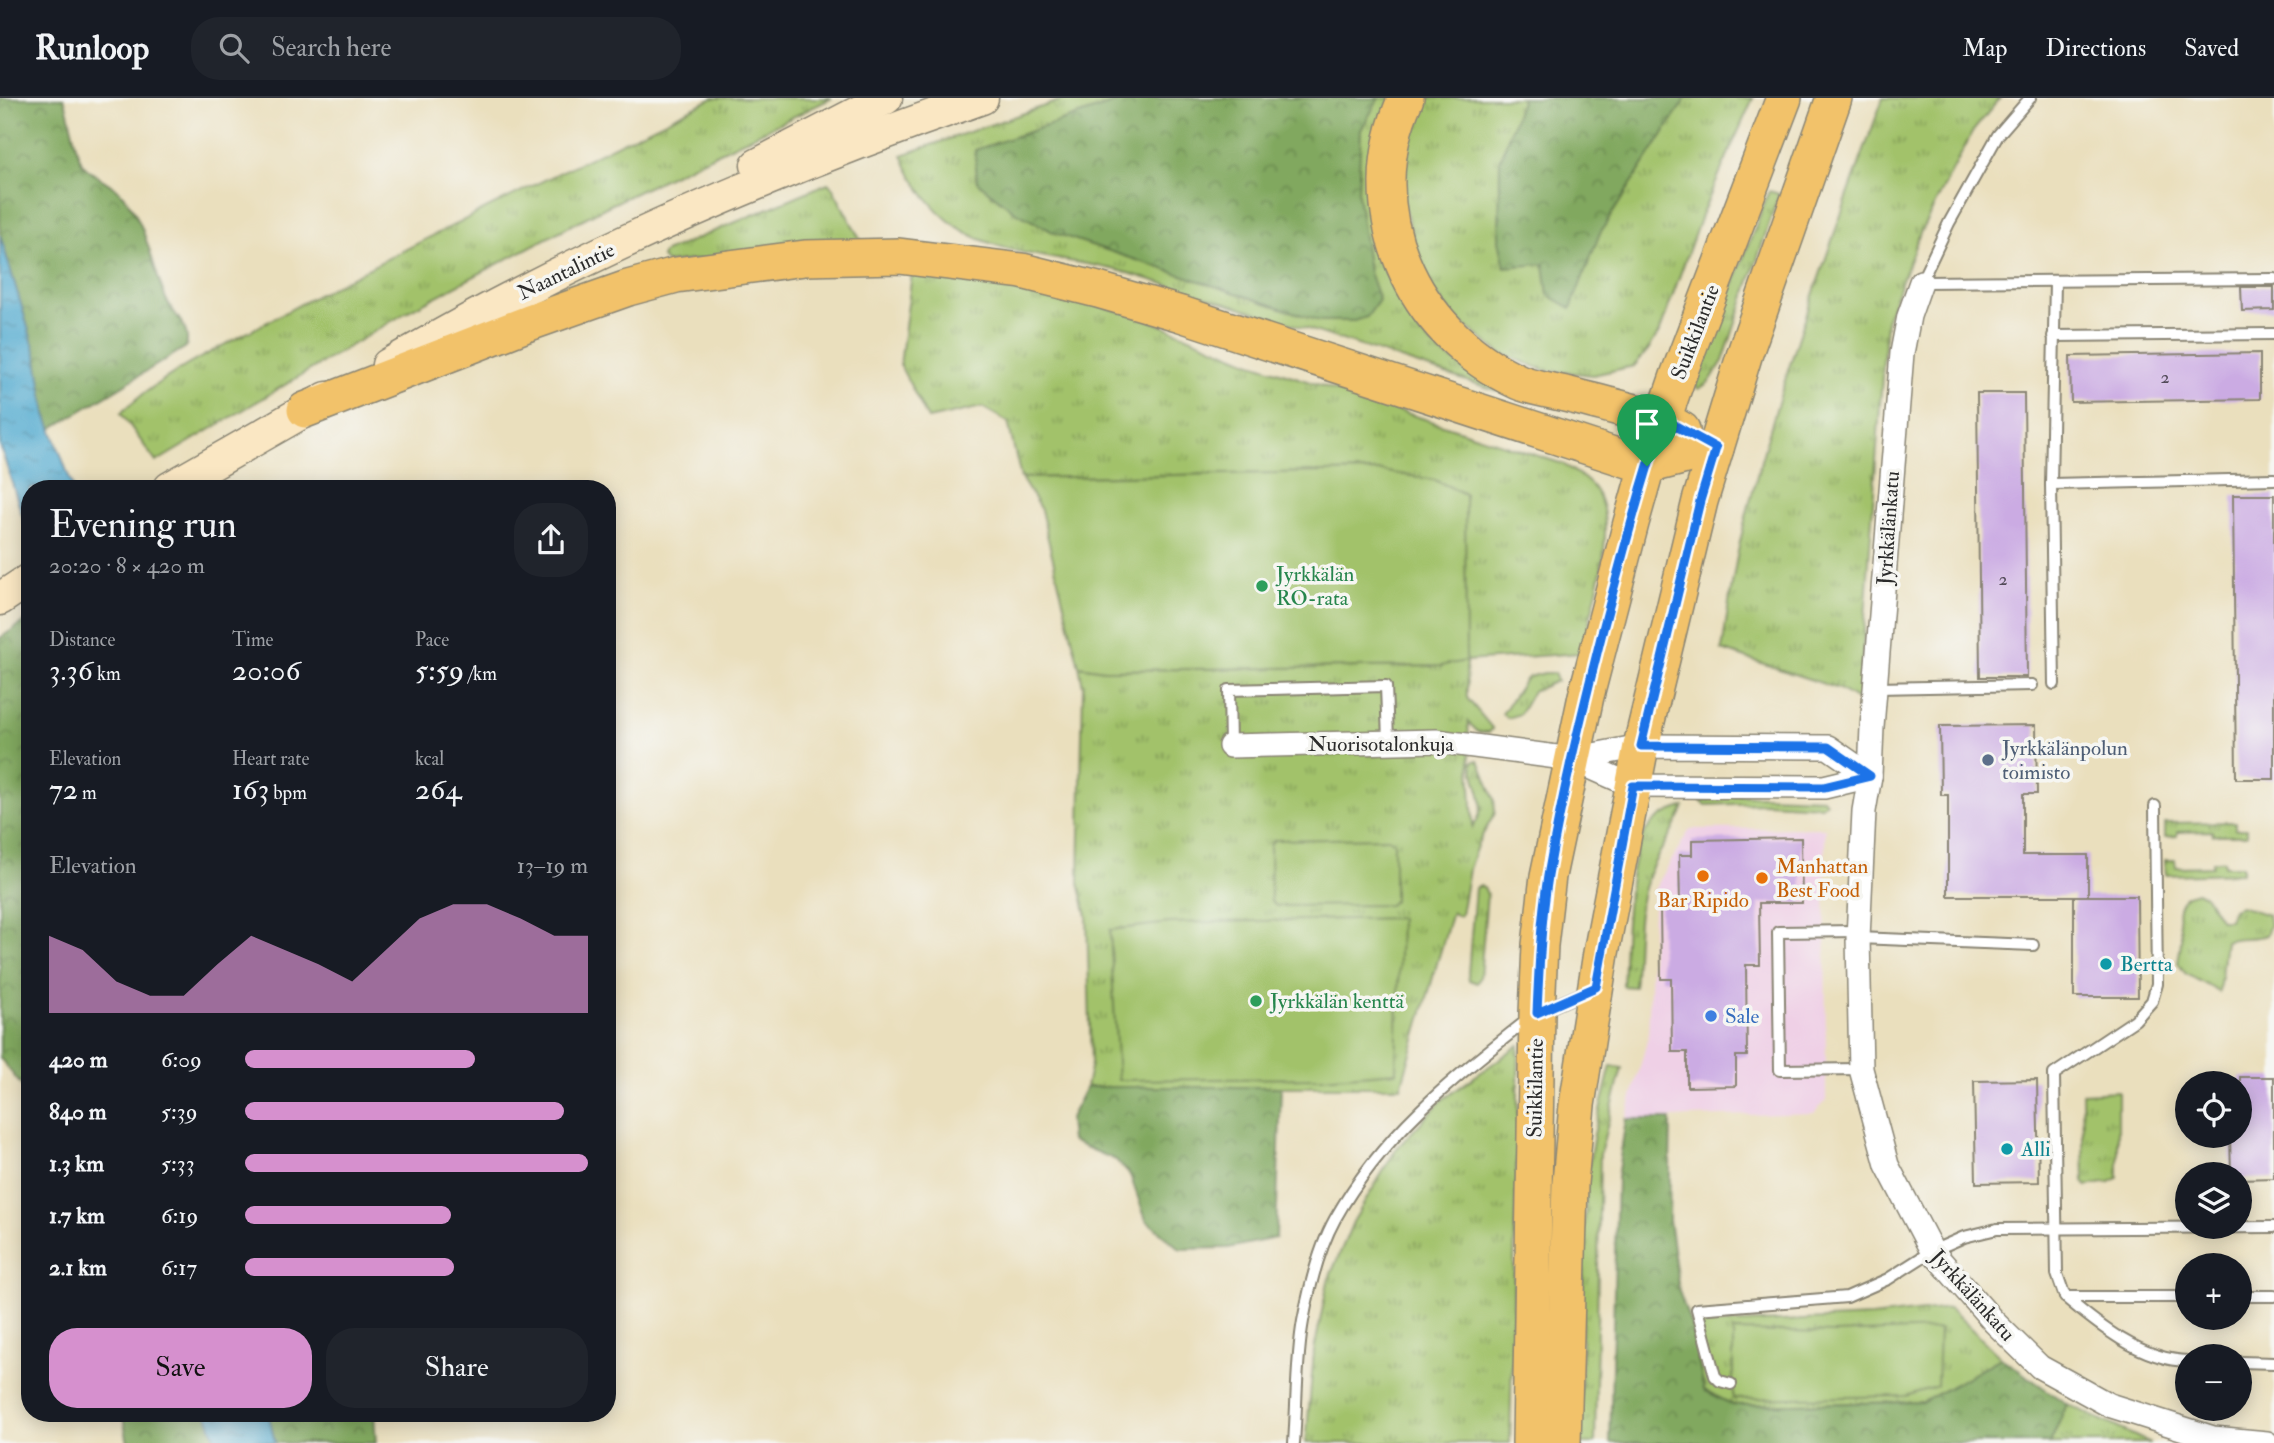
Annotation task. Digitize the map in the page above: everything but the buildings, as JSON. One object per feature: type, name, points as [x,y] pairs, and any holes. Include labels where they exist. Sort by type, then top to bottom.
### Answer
[{"type":"main road","points":[[597,255],[713,188],[886,98]]},
{"type":"main road","name":"Naantalintie","points":[[185,480],[305,410],[518,293],[597,255],[767,179],[982,98]]},
{"type":"main road","points":[[1406,98],[1390,144],[1387,184],[1389,208],[1404,269],[1436,320],[1460,345],[1485,364],[1521,383],[1663,419],[1716,448]]},
{"type":"main road","name":"Suikkilantie","points":[[1530,1443],[1537,1013],[1540,945],[1548,876],[1572,759],[1613,589],[1647,466],[1784,98]]},
{"type":"main road","name":"Suikkilantie","points":[[1563,1443],[1570,1184],[1577,1105],[1641,746],[1693,527],[1716,448],[1745,353],[1834,98]]},
{"type":"main road","points":[[305,410],[529,323],[628,288],[676,275],[805,258],[899,256],[1021,271],[1098,290],[1181,314],[1647,466],[1716,448]]},
{"type":"main road","points":[[0,599],[21,585]]},
{"type":"street","name":"Jyrkkälänkatu","points":[[1920,282],[1909,316],[1902,353],[1870,776],[1864,811],[1858,935],[1861,1069],[1887,1165],[1932,1251],[1994,1322],[2040,1367],[2109,1405],[2213,1438],[2267,1443]]},
{"type":"street","name":"Nuorisotalonkuja","points":[[1230,746],[1388,740],[1436,741],[1572,759]]},
{"type":"street","points":[[1572,759],[1641,746],[1828,747],[1870,776]]},
{"type":"street","points":[[1572,759],[1633,786],[1824,787],[1870,776]]},
{"type":"lane","points":[[2030,98],[1998,135],[1920,282],[2274,279]]},
{"type":"lane","points":[[2054,684],[2051,484],[2055,281]]},
{"type":"lane","points":[[2053,336],[2274,334]]},
{"type":"lane","points":[[2051,484],[2274,480]]},
{"type":"lane","points":[[1875,688],[2032,685]]},
{"type":"lane","points":[[1230,746],[1229,690],[1387,686],[1388,740]]},
{"type":"lane","points":[[2155,806],[2157,984],[2152,1001],[2134,1020],[2054,1074],[2057,1274],[2065,1297],[2094,1321],[2142,1350],[2175,1358]]},
{"type":"lane","points":[[1861,1069],[1780,1070],[1778,932],[2032,945]]},
{"type":"lane","points":[[1294,1443],[1303,1323],[1314,1274],[1333,1221],[1363,1175],[1389,1140],[1460,1073],[1537,1013],[1596,987]]},
{"type":"lane","points":[[1731,1384],[1720,1381],[1715,1376],[1697,1309],[1846,1297],[1888,1279],[1932,1251],[1964,1237],[1997,1229],[2274,1227]]},
{"type":"lane","points":[[2252,1296],[2274,1296]]},
{"type":"lane","points":[[2065,1297],[2175,1297]]},
{"type":"lane","points":[[2252,1362],[2274,1363]]},
{"type":"shaded area","points":[[1825,828],[1826,1100],[1814,1113],[1626,1119],[1648,1037],[1654,890],[1690,829]]},
{"type":"green space","points":[[0,98],[64,98],[81,161],[88,170],[118,190],[130,205],[143,231],[166,299],[181,321],[187,340],[186,347],[51,429],[36,354],[0,235]]},
{"type":"green space","points":[[713,98],[832,98],[604,208],[412,309],[156,462],[121,413],[177,371],[337,285]]},
{"type":"green space","points":[[1068,98],[1393,98],[1378,237],[1385,272],[1401,305],[1418,331],[1442,354],[1507,394],[1128,273],[1026,253],[987,242],[958,227],[937,210],[913,178],[902,155]]},
{"type":"green space","points":[[1129,98],[1379,98],[1361,130],[1358,194],[1369,272],[1379,300],[1367,317],[1355,321],[1320,321],[1055,233],[1015,212],[977,182],[975,150]]},
{"type":"green space","points":[[1424,98],[1753,98],[1701,216],[1660,331],[1634,366],[1593,375],[1544,370],[1500,353],[1453,316],[1424,278],[1402,196],[1406,145]]},
{"type":"green space","points":[[1522,98],[1686,98],[1600,233],[1571,308],[1548,295],[1544,264],[1505,267],[1499,241],[1500,160]]},
{"type":"green space","points":[[1883,98],[2000,98],[1973,131],[1920,233],[1886,321],[1859,701],[1839,689],[1722,650],[1739,544],[1757,474],[1807,312]]},
{"type":"green space","points":[[828,183],[861,241],[667,263],[662,258],[665,252]]},
{"type":"green space","points":[[1769,191],[1779,194],[1723,361],[1710,381],[1699,389],[1696,382]]},
{"type":"green space","points":[[912,273],[988,276],[1142,317],[1249,362],[1563,464],[1593,487],[1601,502],[1605,544],[1597,591],[1581,653],[1466,661],[1467,698],[1493,729],[1489,732],[1478,732],[1468,722],[1473,827],[1481,810],[1481,802],[1472,762],[1478,760],[1481,765],[1494,799],[1495,813],[1478,843],[1469,869],[1461,915],[1457,916],[1452,912],[1401,1087],[1086,1087],[1091,1064],[1087,916],[1079,883],[1083,686],[1079,666],[1105,670],[1440,666],[1381,471],[1021,478],[1008,422],[982,407],[928,419],[900,365]]},
{"type":"green space","name":"Jyrkkälän RO-rata","points":[[1381,471],[1435,480],[1465,494],[1466,661],[1440,666],[1105,670],[1079,666],[1041,510],[1021,478]]},
{"type":"green space","points":[[21,624],[21,1085],[0,1058],[0,638]]},
{"type":"green space","points":[[1544,673],[1554,673],[1557,681],[1533,691],[1520,714],[1507,718],[1502,714],[1524,681]]},
{"type":"green space","points":[[1734,795],[1823,798],[1826,802],[1821,806],[1766,803],[1705,805],[1701,801]]},
{"type":"green space","points":[[1684,807],[1647,879],[1638,919],[1634,987],[1623,986],[1627,908],[1638,848],[1644,834],[1656,820]]},
{"type":"green space","points":[[2235,822],[2235,829],[2247,829],[2247,835],[2213,835],[2212,831],[2177,832],[2177,836],[2165,837],[2165,823]]},
{"type":"green space","points":[[1388,838],[1394,843],[1394,900],[1389,905],[1276,906],[1271,901],[1270,845],[1274,840]]},
{"type":"green space","points":[[2165,860],[2175,860],[2176,867],[2212,866],[2212,861],[2224,861],[2224,866],[2242,866],[2242,873],[2166,875]]},
{"type":"green space","points":[[1484,887],[1487,894],[1480,978],[1477,983],[1469,980],[1468,974],[1475,888]]},
{"type":"green space","points":[[2197,892],[2205,895],[2221,920],[2229,920],[2233,909],[2240,906],[2268,915],[2270,924],[2266,935],[2225,941],[2219,992],[2185,973],[2178,963],[2181,937],[2179,910],[2186,895]]},
{"type":"green space","name":"Jyrkkälän kenttä","points":[[1400,918],[1396,1072],[1321,1078],[1118,1080],[1110,930],[1170,923]]},
{"type":"green space","points":[[1519,1045],[1510,1443],[1306,1443],[1314,1351],[1328,1281],[1353,1222],[1397,1148],[1442,1100]]},
{"type":"green space","points":[[1611,1066],[1622,1068],[1600,1154],[1595,1443],[1580,1443],[1584,1230],[1588,1170]]},
{"type":"green space","points":[[1086,1087],[1281,1087],[1276,1238],[1228,1248],[1180,1249],[1146,1220],[1130,1175],[1116,1160],[1071,1141],[1069,1120]]},
{"type":"green space","points":[[2118,1091],[2118,1178],[2087,1186],[2084,1181],[2082,1093]]},
{"type":"green space","points":[[1626,1119],[1671,1119],[1669,1220],[1679,1291],[1691,1325],[1704,1390],[1733,1405],[1923,1402],[2001,1358],[2067,1404],[2050,1443],[1610,1443],[1617,1177]]},
{"type":"green space","points":[[1950,1308],[2001,1358],[1924,1402],[1733,1405],[1704,1390],[1691,1325],[1871,1317]]},
{"type":"green space","points":[[1939,1329],[1937,1386],[1906,1396],[1733,1399],[1733,1331],[1835,1333]]},
{"type":"green space","points":[[2067,1404],[2150,1443],[2050,1443]]},
{"type":"green space","points":[[124,1422],[210,1422],[217,1443],[128,1443]]},
{"type":"green space","points":[[270,1422],[375,1422],[376,1443],[275,1443]]},
{"type":"water","points":[[0,235],[36,354],[46,414],[70,480],[21,480],[21,512],[0,445]]},
{"type":"water","points":[[210,1422],[270,1422],[275,1443],[217,1443]]},
{"type":"place","name":"Jyrkkälän RO-rata","points":[[1262,586]]},
{"type":"place","name":"Jyrkkälänpolun toimisto","points":[[1988,760]]},
{"type":"place","name":"Bar Ripido","points":[[1703,876]]},
{"type":"place","name":"Manhattan Best Food","points":[[1762,878]]},
{"type":"place","name":"Bertta","points":[[2106,964]]},
{"type":"place","name":"Jyrkkälän kenttä","points":[[1256,1001]]},
{"type":"place","name":"Sale","points":[[1711,1016]]},
{"type":"place","name":"Alli","points":[[2007,1149]]},
{"type":"route","points":[[1663,419],[1716,448],[1667,629],[1641,746],[1828,747],[1870,776],[1824,787],[1633,786],[1596,987],[1537,1013],[1540,945],[1548,876],[1586,696],[1647,466],[1663,419]]}]
